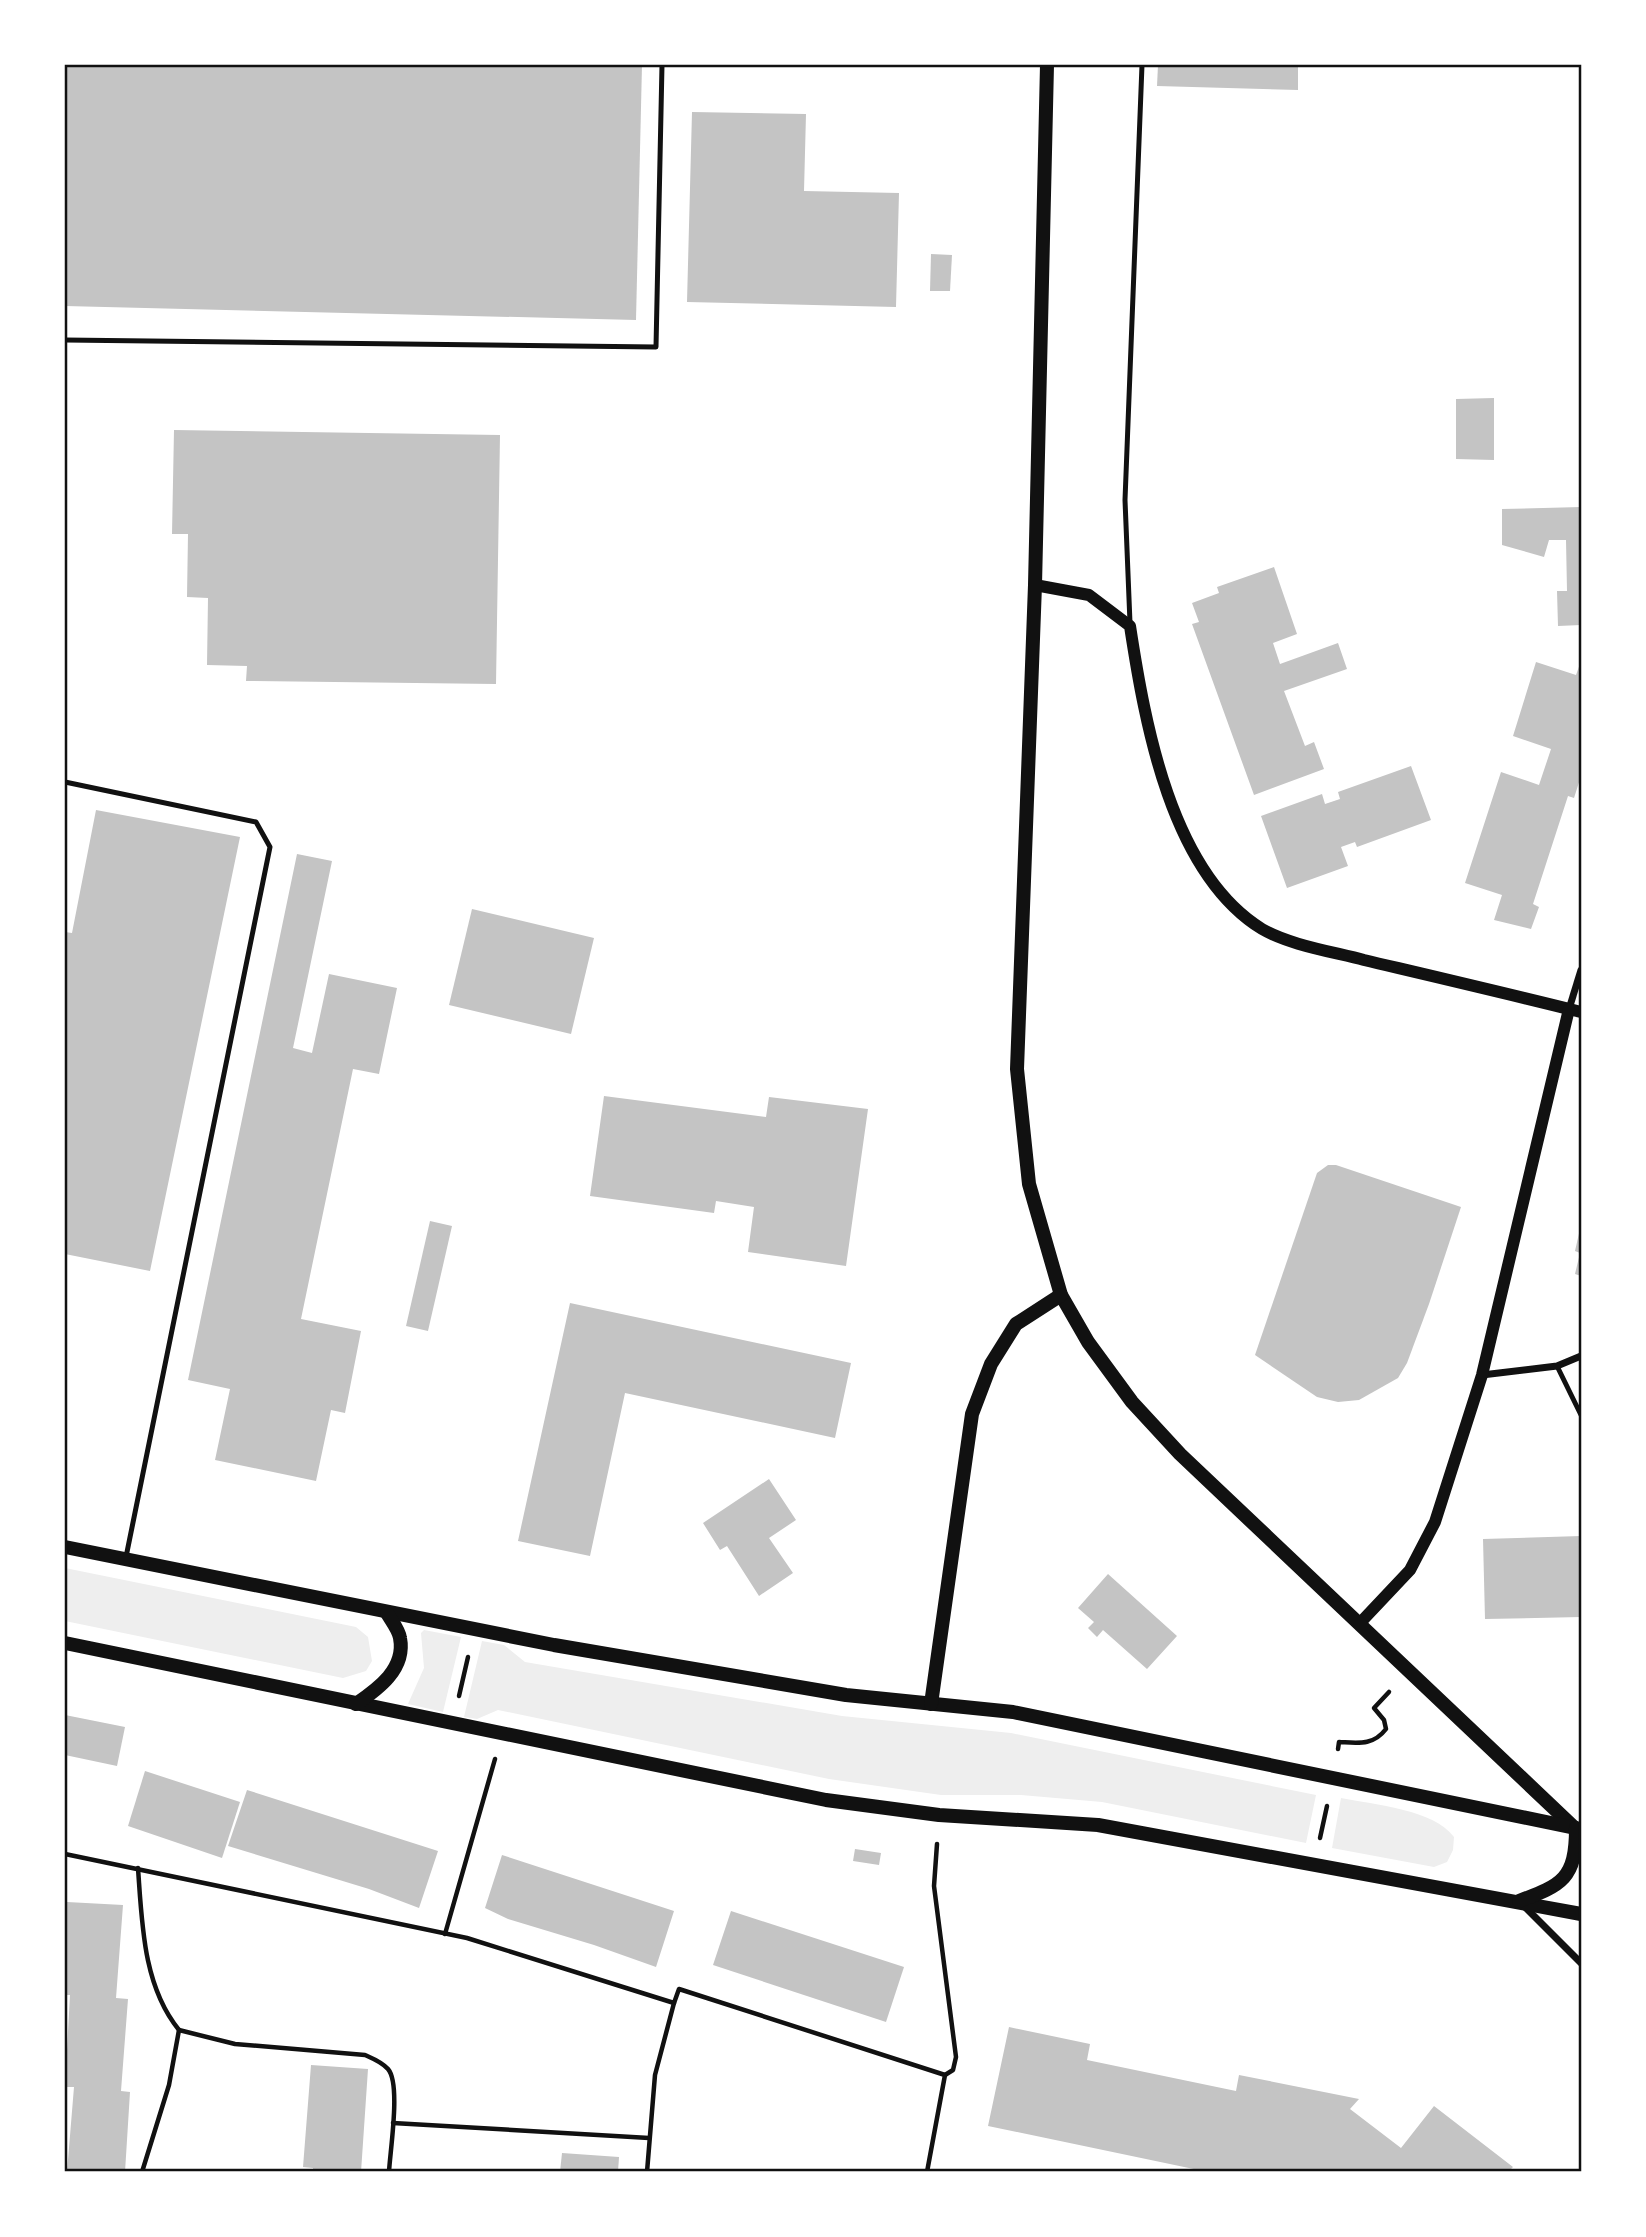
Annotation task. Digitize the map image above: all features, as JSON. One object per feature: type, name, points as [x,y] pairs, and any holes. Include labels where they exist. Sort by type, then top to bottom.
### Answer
[{"type":"main road","points":[[1047,65],[1034,585],[1017,1069],[1029,1184],[1061,1295],[1088,1342],[1132,1402],[1180,1454],[1579,1831]]},
{"type":"main road","points":[[931,1704],[972,1414],[991,1364],[1016,1324],[1061,1295]]},
{"type":"main road","points":[[65,1547],[474,1630],[846,1695],[1013,1712],[1579,1831]]},
{"type":"main road","points":[[356,1704],[382,1687],[399,1661],[401,1637],[387,1613]]},
{"type":"main road","points":[[65,1643],[826,1800],[939,1815],[1098,1825],[1581,1914]]},
{"type":"main road","points":[[1517,1902],[1556,1887],[1576,1852],[1579,1831]]},
{"type":"street","points":[[1034,585],[1089,595],[1130,626],[1141,700],[1179,827],[1202,866],[1225,896],[1263,929],[1312,947],[1575,1010]]},
{"type":"street","points":[[1360,1623],[1410,1570],[1429,1533],[1482,1375],[1575,1010],[1581,970]]},
{"type":"street","points":[[1482,1375],[1557,1366],[1581,1356]]},
{"type":"street","points":[[1517,1902],[1533,1913],[1581,1963]]},
{"type":"lane","points":[[65,340],[656,347],[662,65]]},
{"type":"lane","points":[[1130,626],[1125,500],[1142,65]]},
{"type":"lane","points":[[65,782],[256,822],[270,847],[125,1559]]},
{"type":"lane","points":[[1557,1366],[1581,1415]]},
{"type":"path","points":[[453,1724],[474,1630]]},
{"type":"path","points":[[445,1934],[502,1735]]},
{"type":"path","points":[[927,2172],[945,2075],[953,2070],[956,2057],[934,1886],[939,1815]]},
{"type":"path","points":[[65,1854],[445,1934],[674,2003]]},
{"type":"path","points":[[138,1868],[142,1924],[155,1984],[166,2013],[179,2029],[235,2044],[372,2058],[390,2071],[393,2123],[389,2172]]},
{"type":"path","points":[[647,2172],[655,2075],[679,1989],[945,2075]]},
{"type":"path","points":[[142,2172],[169,2085],[179,2029]]},
{"type":"path","points":[[393,2123],[649,2138]]},
{"type":"shaded area","points":[[65,1568],[356,1627],[368,1637],[372,1661],[366,1671],[343,1678],[65,1621]]},
{"type":"shaded area","points":[[424,1630],[461,1637],[443,1712],[408,1704],[424,1668],[421,1633]]},
{"type":"shaded area","points":[[482,1641],[504,1645],[525,1662],[842,1716],[1011,1733],[1316,1795],[1306,1843],[1102,1802],[1021,1795],[941,1795],[829,1779],[498,1710],[477,1719],[464,1717]]},
{"type":"shaded area","points":[[1341,1798],[1402,1810],[1432,1820],[1454,1837],[1453,1850],[1447,1862],[1434,1867],[1332,1848]]},
{"type":"building","points":[[65,65],[642,65],[636,320],[65,306]]},
{"type":"building","points":[[1158,65],[1298,65],[1298,90],[1157,86]]},
{"type":"building","points":[[692,112],[806,114],[804,191],[899,193],[896,307],[687,302]]},
{"type":"building","points":[[931,254],[952,255],[950,291],[930,291]]},
{"type":"building","points":[[1494,398],[1494,460],[1456,459],[1456,399]]},
{"type":"building","points":[[174,430],[500,435],[496,684],[246,681],[247,666],[207,665],[208,598],[187,597],[188,534],[172,534]]},
{"type":"building","points":[[1581,507],[1581,625],[1558,626],[1557,591],[1567,591],[1566,540],[1549,540],[1544,557],[1502,545],[1502,509]]},
{"type":"building","points":[[1274,567],[1297,634],[1273,643],[1280,664],[1338,643],[1347,669],[1284,691],[1305,746],[1314,742],[1324,769],[1254,795],[1192,624],[1199,622],[1192,603],[1219,593],[1217,587]]},
{"type":"building","points":[[1581,661],[1581,776],[1574,798],[1568,796],[1533,904],[1539,907],[1531,929],[1494,920],[1502,895],[1465,883],[1501,772],[1539,785],[1551,749],[1513,736],[1536,662],[1576,675]]},
{"type":"building","points":[[1411,766],[1431,820],[1357,847],[1355,842],[1341,847],[1348,866],[1287,888],[1261,816],[1322,794],[1325,804],[1340,799],[1338,792]]},
{"type":"building","points":[[96,810],[240,837],[150,1271],[65,1254],[65,932],[72,933]]},
{"type":"building","points":[[297,854],[332,861],[293,1048],[312,1053],[329,974],[397,988],[379,1074],[353,1069],[301,1319],[361,1331],[345,1413],[331,1410],[316,1481],[215,1460],[230,1389],[188,1380]]},
{"type":"building","points":[[472,909],[594,938],[571,1034],[449,1005]]},
{"type":"building","points":[[604,1096],[766,1117],[769,1097],[868,1109],[846,1266],[748,1252],[754,1207],[716,1201],[714,1213],[590,1196]]},
{"type":"building","points":[[1328,1165],[1336,1165],[1461,1207],[1429,1304],[1407,1363],[1398,1378],[1359,1400],[1338,1402],[1317,1397],[1255,1355],[1317,1173]]},
{"type":"building","points":[[430,1221],[452,1226],[428,1331],[406,1326]]},
{"type":"building","points":[[1580,1229],[1581,1276],[1575,1274],[1580,1253],[1575,1251]]},
{"type":"building","points":[[570,1303],[851,1363],[835,1438],[625,1393],[590,1556],[518,1541]]},
{"type":"building","points":[[769,1479],[796,1520],[769,1538],[793,1573],[759,1596],[727,1546],[720,1550],[703,1523]]},
{"type":"building","points":[[1581,1536],[1581,1617],[1485,1619],[1483,1539]]},
{"type":"building","points":[[1108,1574],[1177,1636],[1147,1669],[1103,1630],[1097,1637],[1088,1628],[1094,1622],[1078,1608]]},
{"type":"building","points":[[65,1715],[125,1727],[117,1766],[65,1755]]},
{"type":"building","points":[[145,1771],[240,1802],[222,1858],[128,1826]]},
{"type":"building","points":[[247,1790],[438,1851],[419,1908],[369,1889],[228,1846]]},
{"type":"building","points":[[855,1849],[881,1853],[879,1865],[853,1861]]},
{"type":"building","points":[[502,1855],[674,1911],[656,1967],[508,1919],[485,1908]]},
{"type":"building","points":[[67,1902],[123,1905],[116,1998],[128,1999],[121,2091],[130,2092],[125,2172],[67,2172],[74,2087],[65,2087],[70,1995],[65,1995]]},
{"type":"building","points":[[731,1911],[904,1967],[886,2022],[713,1965]]},
{"type":"building","points":[[1009,2027],[1090,2044],[1087,2060],[1236,2091],[1239,2075],[1359,2099],[1350,2109],[1401,2148],[1434,2106],[1513,2167],[1508,2172],[1208,2172],[988,2126]]},
{"type":"building","points":[[311,2065],[368,2069],[361,2172],[313,2172],[313,2168],[303,2167]]},
{"type":"building","points":[[562,2153],[619,2157],[618,2172],[560,2172]]}]
